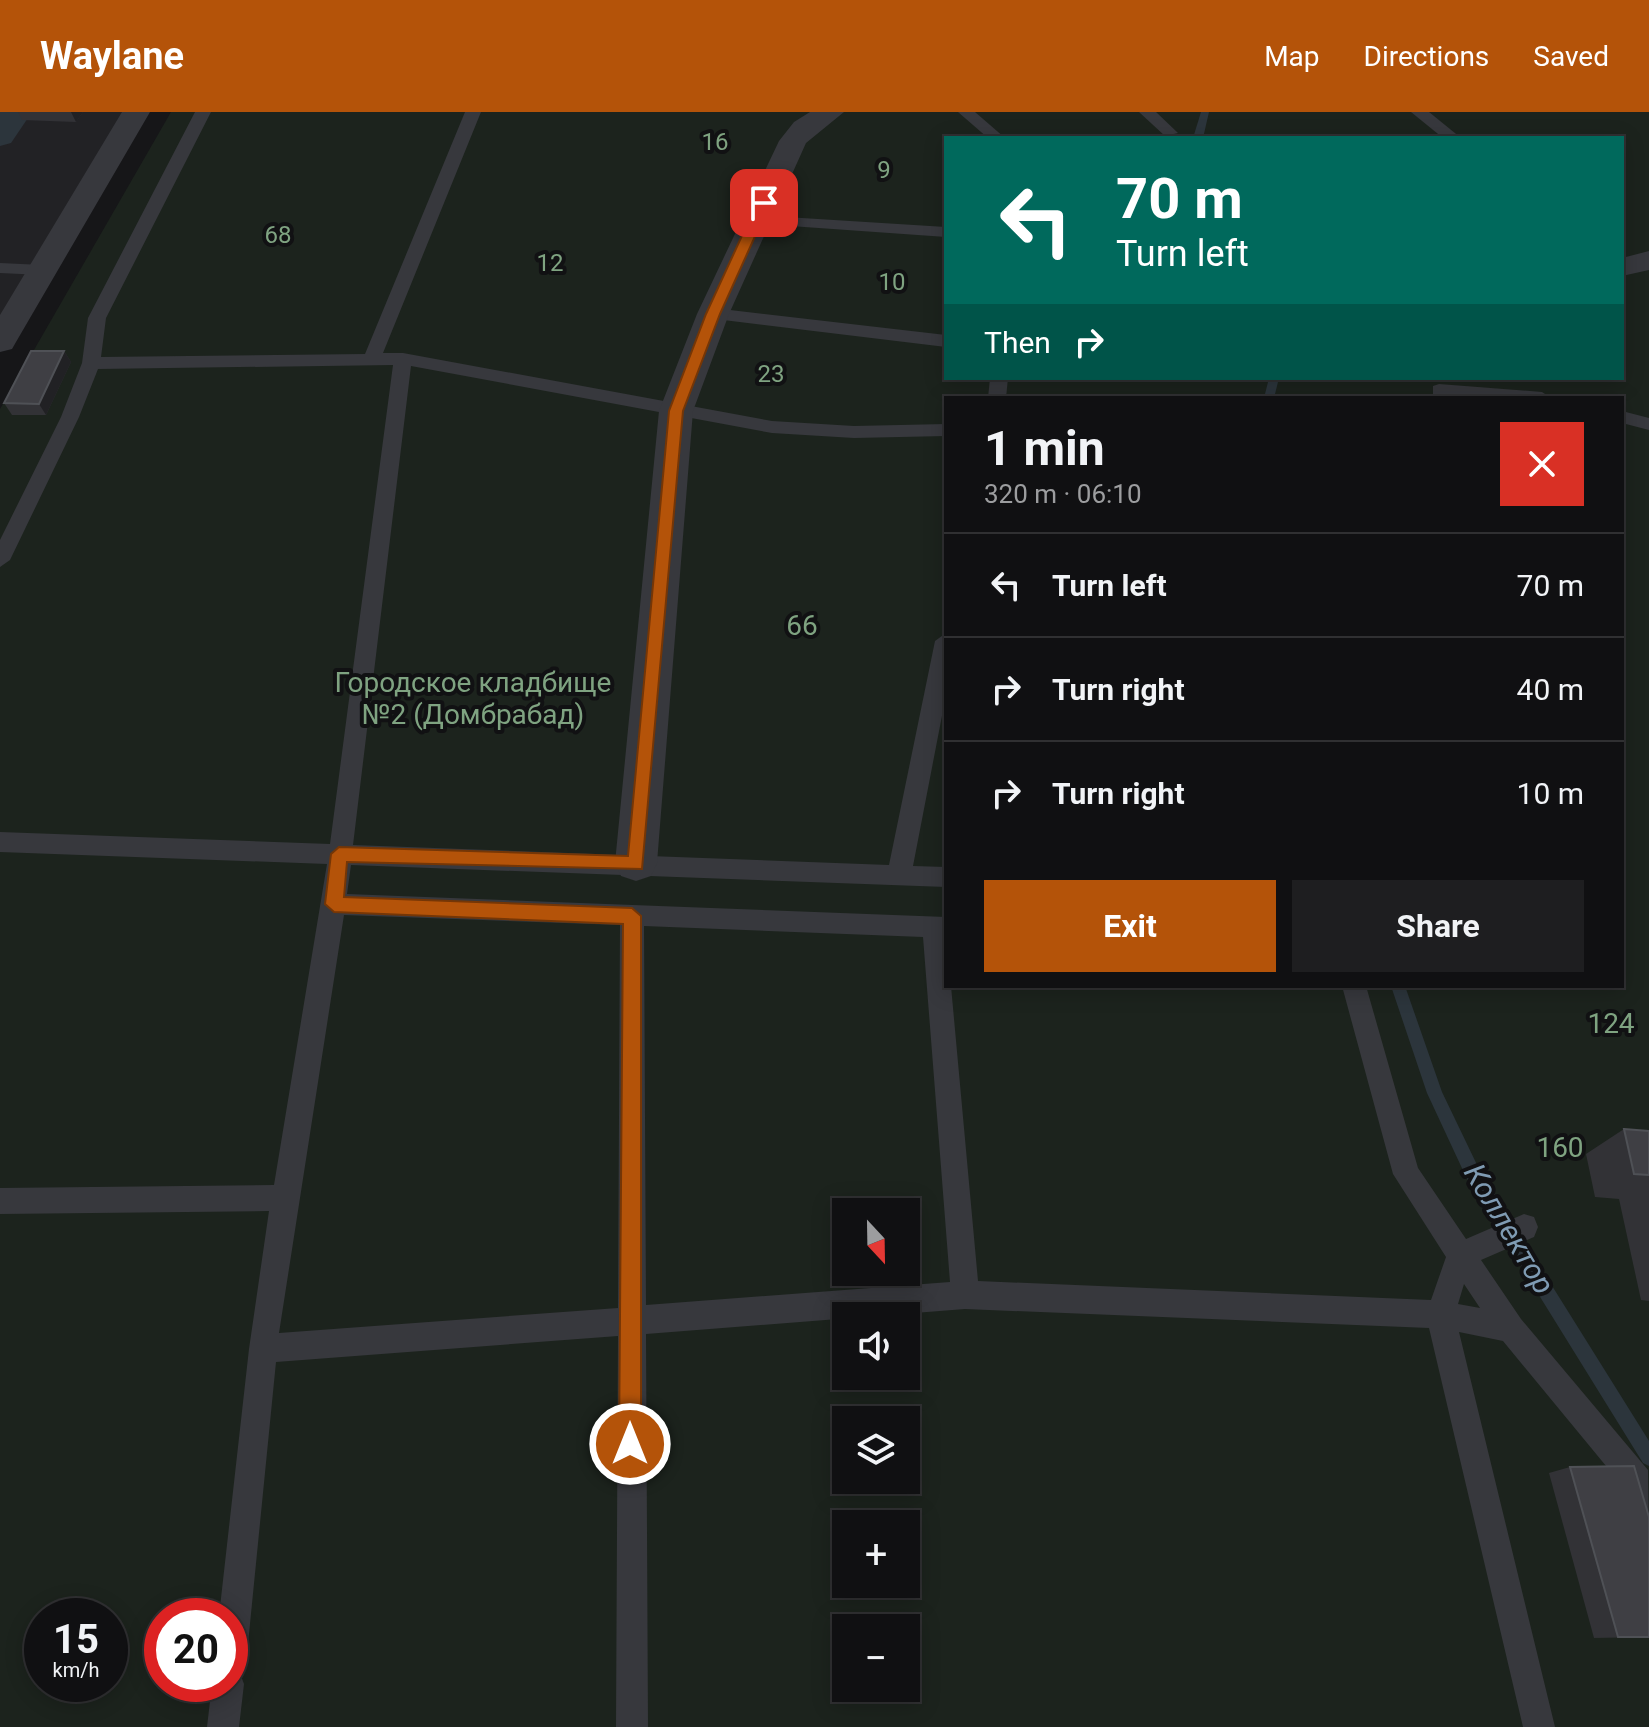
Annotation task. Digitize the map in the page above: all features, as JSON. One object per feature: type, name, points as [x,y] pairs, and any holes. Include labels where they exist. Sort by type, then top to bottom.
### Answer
[{"type":"street","points":[[0,342],[136,112]]},
{"type":"street","points":[[636,863],[676,411],[713,314],[793,141],[804,128],[830,112]]},
{"type":"street","points":[[1624,266],[1649,260]]},
{"type":"lane","points":[[0,560],[70,417],[91,363],[97,318],[203,112]]},
{"type":"lane","points":[[373,357],[473,112]]},
{"type":"lane","points":[[966,112],[995,136]]},
{"type":"lane","points":[[1147,112],[1170,133]]},
{"type":"lane","points":[[1419,112],[1450,136]]},
{"type":"lane","points":[[755,220],[944,232]]},
{"type":"lane","points":[[0,268],[42,270]]},
{"type":"lane","points":[[713,314],[944,341]]},
{"type":"lane","points":[[91,363],[403,359],[772,427],[854,432],[944,430]]},
{"type":"lane","points":[[237,1598],[263,1349],[334,904],[403,359]]},
{"type":"lane","points":[[1439,390],[1516,396]]},
{"type":"lane","points":[[1624,418],[1649,424]]},
{"type":"lane","points":[[899,875],[944,651]]},
{"type":"lane","points":[[0,842],[636,863],[944,877]]},
{"type":"lane","points":[[334,904],[940,927],[944,986]]},
{"type":"lane","points":[[632,916],[629,1319],[632,1727]]},
{"type":"lane","points":[[944,988],[965,1295]]},
{"type":"lane","points":[[1355,988],[1406,1174],[1511,1329],[1637,1481],[1649,1520]]},
{"type":"lane","points":[[0,1201],[285,1198]]},
{"type":"lane","points":[[1524,1227],[1461,1255],[1440,1314],[1539,1727]]},
{"type":"lane","points":[[263,1349],[965,1295],[1440,1314],[1511,1329]]},
{"type":"lane","points":[[223,1727],[226,1702]]},
{"type":"shaded area","points":[[0,112],[136,112],[0,342]]},
{"type":"green space","name":"Городское кладбище №2 (Домбрабад)","points":[[171,112],[1649,112],[1649,1727],[0,1727],[0,409]]},
{"type":"building","points":[[31,351],[64,351],[39,404],[4,403]]},
{"type":"building","points":[[1624,1129],[1649,1131],[1649,1175],[1634,1174]]},
{"type":"building","points":[[1634,1466],[1649,1517],[1649,1637],[1618,1637],[1570,1467]]},
{"type":"waterway","points":[[0,136],[16,112]]},
{"type":"waterway","name":"Коллектор","points":[[1199,136],[1205,112]]},
{"type":"waterway","name":"Коллектор","points":[[1270,396],[1274,380]]},
{"type":"waterway","name":"Коллектор","points":[[1399,988],[1435,1093],[1473,1174],[1649,1457]]},
{"type":"route","points":[[630,1444],[632,916],[334,904],[339,854],[636,863],[676,411],[713,314],[764,203]]},
{"type":"park label","name":"16","points":[[715,142]]},
{"type":"park label","name":"9","points":[[884,170]]},
{"type":"park label","name":"68","points":[[278,235]]},
{"type":"park label","name":"12","points":[[550,263]]},
{"type":"park label","name":"10","points":[[892,282]]},
{"type":"park label","name":"23","points":[[771,374]]},
{"type":"park label","name":"66","points":[[802,625]]},
{"type":"park label","name":"124","points":[[1611,1023]]},
{"type":"park label","name":"160","points":[[1560,1147]]}]
